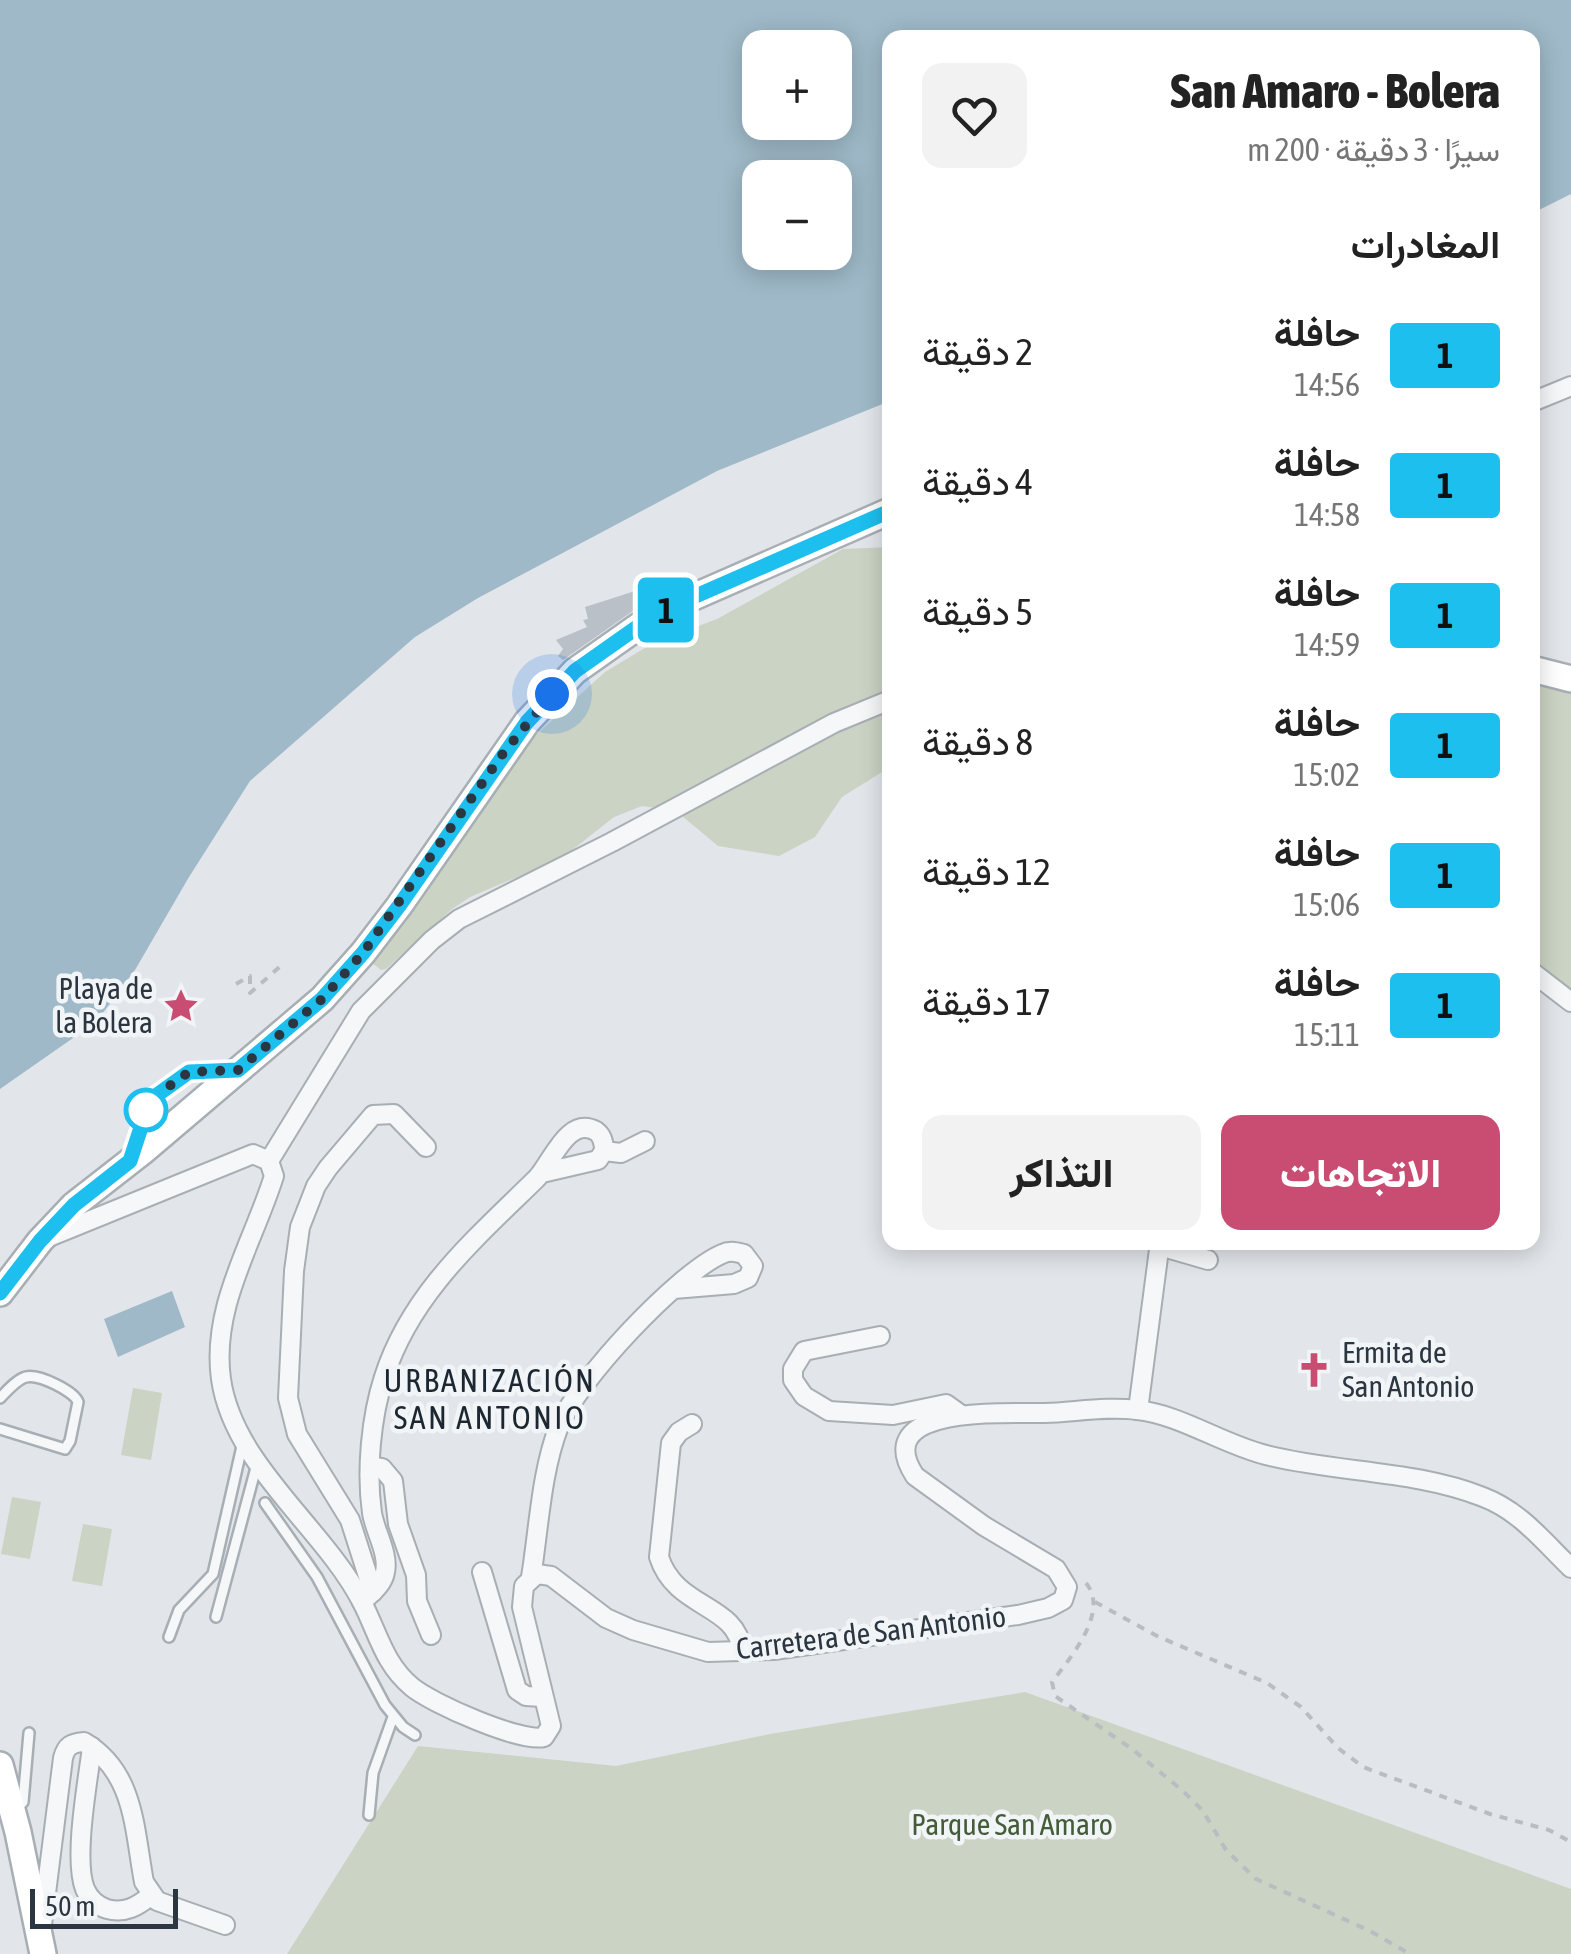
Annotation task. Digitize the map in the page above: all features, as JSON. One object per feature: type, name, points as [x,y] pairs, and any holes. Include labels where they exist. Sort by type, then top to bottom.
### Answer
[{"type":"main road","points":[[0,1293],[74,1205],[322,999],[363,953],[527,722],[575,671],[634,628],[682,602],[882,514]]},
{"type":"main road","points":[[1540,671],[1571,680]]},
{"type":"main road","points":[[0,1765],[41,1947]]},
{"type":"street","points":[[1540,399],[1571,386]]},
{"type":"street","points":[[269,1161],[361,1011],[459,919],[834,723],[882,703]]},
{"type":"street","points":[[1540,978],[1571,1002]]},
{"type":"street","points":[[426,1147],[394,1114],[373,1115],[316,1186],[296,1249],[288,1379],[290,1416],[297,1434],[342,1504],[384,1655],[412,1687],[430,1699],[544,1738],[550,1726],[522,1607],[552,1452],[565,1412],[610,1354],[674,1290]]},
{"type":"street","points":[[367,1597],[383,1580],[386,1564],[373,1518],[372,1466],[378,1401],[402,1333],[437,1279],[463,1248],[542,1173],[574,1131],[586,1129],[602,1138],[604,1151],[598,1160],[542,1173]]},
{"type":"street","points":[[604,1151],[621,1152],[645,1141]]},
{"type":"street","points":[[40,1241],[253,1154],[269,1161],[274,1176],[225,1308],[220,1333],[222,1385],[229,1410],[258,1461],[367,1597]]},
{"type":"street","points":[[1138,1410],[1159,1250]]},
{"type":"street","points":[[1178,1250],[1208,1260]]},
{"type":"street","points":[[880,1336],[804,1351],[793,1369],[798,1389],[811,1403],[828,1411],[893,1415],[946,1404],[960,1414]]},
{"type":"street","name":"Carretera de San Antonio","points":[[530,1577],[551,1576],[606,1618],[708,1652],[774,1650],[1048,1608],[1063,1600],[1067,1587],[1056,1569],[984,1526],[915,1476],[906,1451],[915,1432],[930,1422],[960,1414],[1138,1410],[1262,1455],[1445,1486],[1487,1498],[1535,1530],[1570,1569]]},
{"type":"street","points":[[692,1424],[679,1432],[671,1444],[659,1557],[664,1574],[676,1588],[732,1625],[742,1651]]},
{"type":"street","points":[[372,1466],[382,1468],[392,1481],[400,1533],[416,1575],[417,1602],[431,1635]]},
{"type":"street","points":[[482,1572],[517,1690],[526,1696],[542,1696]]},
{"type":"street","points":[[41,1947],[63,1758],[74,1743],[84,1742],[106,1757],[124,1784],[150,1896],[225,1925]]},
{"type":"street","points":[[92,1747],[83,1826],[82,1882],[92,1901],[106,1909],[122,1911],[138,1906],[150,1896]]},
{"type":"lane","points":[[0,1398],[22,1378],[30,1377],[71,1391],[78,1402],[65,1449],[0,1429]]},
{"type":"lane","points":[[169,1637],[179,1610],[213,1574],[244,1440]]},
{"type":"lane","points":[[216,1617],[258,1461]]},
{"type":"lane","points":[[265,1503],[317,1577],[393,1717],[414,1735]]},
{"type":"lane","points":[[317,1577],[336,1563]]},
{"type":"lane","points":[[369,1816],[373,1772],[393,1717]]},
{"type":"lane","points":[[12,1812],[23,1802],[29,1733]]},
{"type":"path","points":[[236,984],[250,976],[250,992],[283,964]]},
{"type":"path","points":[[1078,1577],[1090,1586],[1095,1602],[1090,1620],[1052,1682],[1055,1696],[1132,1749],[1183,1791],[1204,1811],[1226,1850],[1256,1879],[1355,1923],[1410,1954]]},
{"type":"path","points":[[1095,1602],[1157,1636],[1267,1683],[1301,1708],[1338,1748],[1363,1767],[1490,1814],[1550,1830],[1571,1842]]},
{"type":"green space","points":[[882,547],[882,772],[842,797],[815,837],[779,856],[718,846],[676,811],[642,806],[614,817],[562,858],[470,897],[386,969],[381,970],[371,962],[505,763],[605,672],[653,643],[717,619],[843,549]]},
{"type":"green space","points":[[1540,659],[1571,664],[1571,1012],[1540,983]]},
{"type":"green space","points":[[133,1388],[162,1393],[151,1460],[121,1455]]},
{"type":"green space","points":[[12,1497],[41,1502],[30,1559],[1,1554]]},
{"type":"green space","points":[[83,1524],[112,1529],[102,1586],[72,1581]]},
{"type":"green space","name":"Parque San Amaro","points":[[1025,1692],[1571,1889],[1571,1954],[287,1954],[418,1746],[616,1766],[770,1734]]},
{"type":"water","points":[[0,0],[1571,0],[1571,194],[1540,210],[1540,30],[882,30],[882,404],[717,471],[478,598],[415,637],[250,781],[135,970],[96,1022],[0,1089]]},
{"type":"water","points":[[172,1291],[185,1327],[118,1357],[104,1319]]},
{"type":"building","points":[[690,581],[637,608],[563,660],[558,656],[563,649],[556,640],[587,627],[583,620],[588,619],[585,607],[657,584]]},
{"type":"bus line","name":"1","points":[[0,1293],[74,1205],[130,1161],[150,1100],[189,1072],[238,1070],[322,999],[399,906],[527,722],[575,671],[646,621],[682,602],[882,514]]},
{"type":"place","name":"Playa de la Bolera","points":[[181,1006]]},
{"type":"place","name":"Ermita de San Antonio","points":[[1314,1370]]},
{"type":"district","name":"URBANIZACIÓN SAN ANTONIO","points":[[490,1400]]},
{"type":"route","points":[[146,1110],[150,1100],[189,1072],[238,1070],[322,999],[399,906],[504,752],[552,694]]}]
